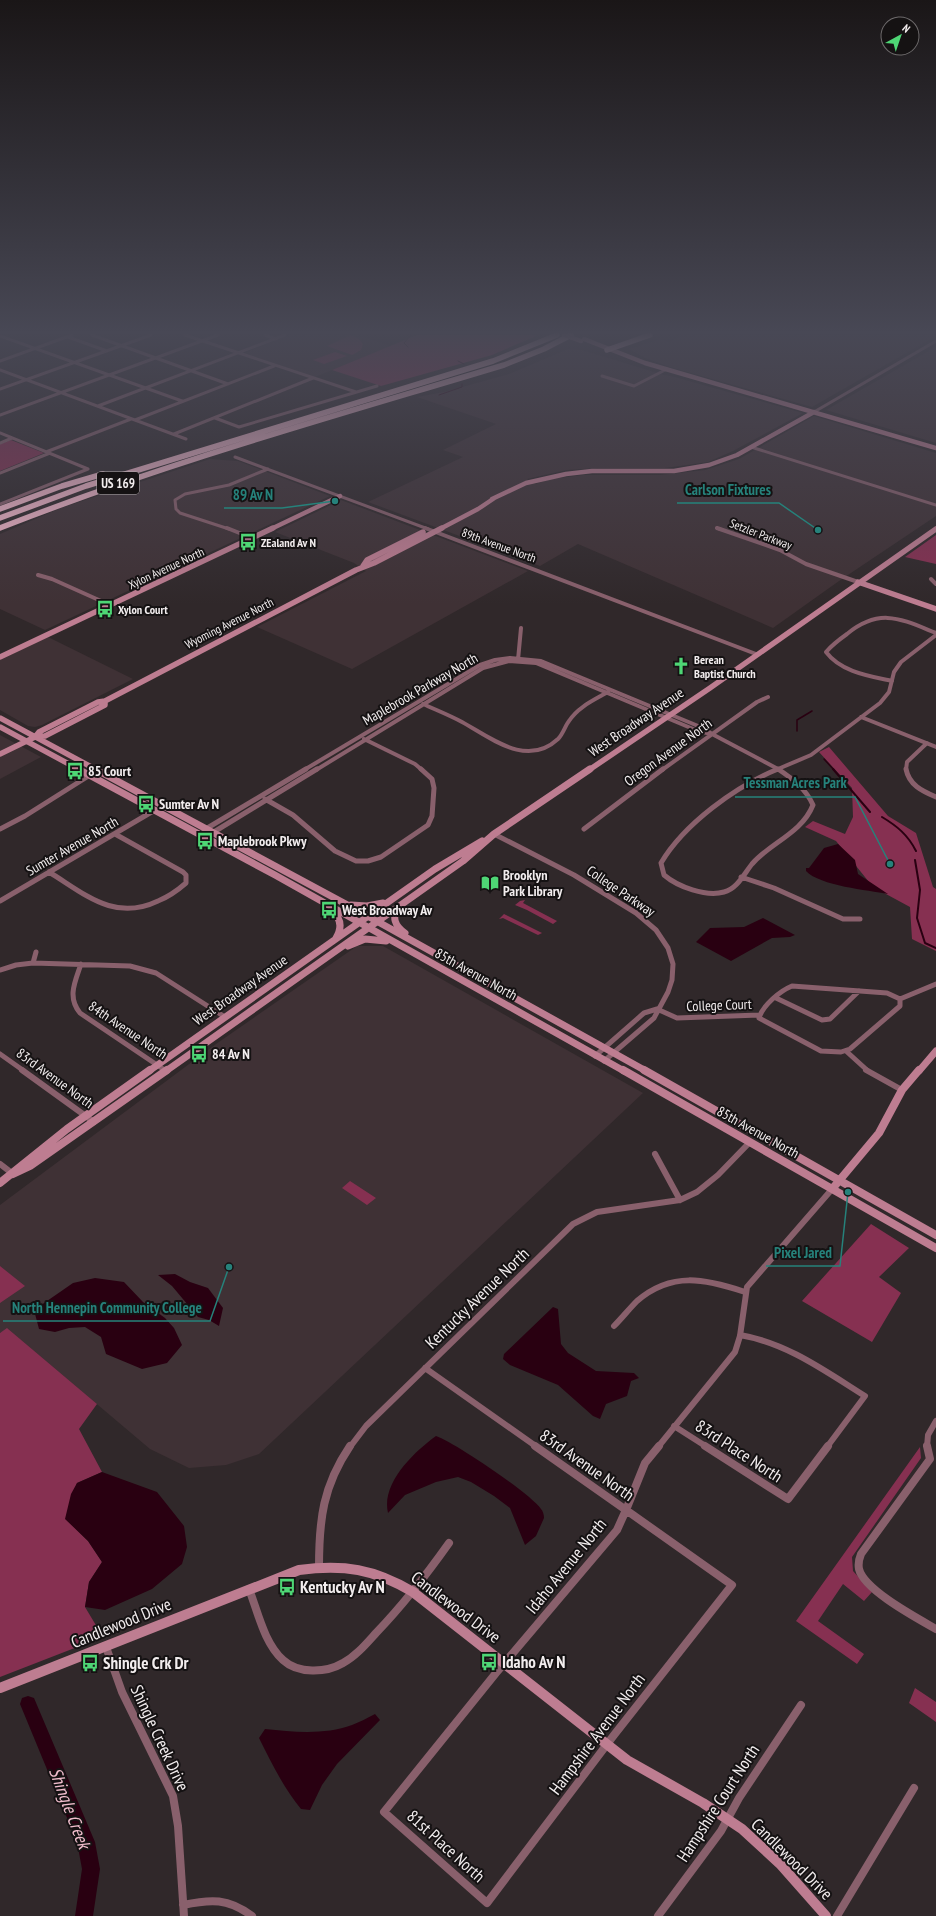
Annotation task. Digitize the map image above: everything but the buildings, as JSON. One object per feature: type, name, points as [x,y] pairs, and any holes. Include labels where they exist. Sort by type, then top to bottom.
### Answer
[{"type":"highway","name":"US 169","points":[[0,518],[86,486],[287,424]]},
{"type":"highway","name":"US 169","points":[[0,528],[93,492],[309,424]]},
{"type":"highway","points":[[0,509],[62,486],[253,435]]},
{"type":"highway","points":[[230,442],[238,446]]},
{"type":"highway","points":[[0,532],[93,492]]},
{"type":"main road","name":"Wyoming Avenue North","points":[[363,566],[367,560],[428,529],[526,483],[566,474],[592,471],[661,472],[695,468],[729,459],[792,424]]},
{"type":"main road","points":[[856,424],[936,448]]},
{"type":"main road","name":"Xylon Avenue North","points":[[0,657],[340,496]]},
{"type":"main road","name":"Wyoming Avenue North","points":[[0,754],[35,736],[46,736],[105,705],[105,701],[363,566],[374,563],[434,532],[478,509],[496,497]]},
{"type":"main road","name":"West Broadway Avenue","points":[[0,1183],[13,1174],[41,1148],[367,916],[453,857],[491,836],[936,529]]},
{"type":"main road","points":[[860,581],[936,606]]},
{"type":"main road","points":[[860,581],[936,609]]},
{"type":"main road","name":"85th Avenue North","points":[[0,718],[367,916],[841,1180],[936,1235]]},
{"type":"main road","name":"85th Avenue North","points":[[0,727],[275,875],[595,1056],[833,1188],[936,1248]]},
{"type":"main road","name":"West Broadway Avenue","points":[[13,1174],[30,1166],[94,1122],[474,853],[491,836]]},
{"type":"main road","points":[[275,875],[280,882],[337,915],[340,920],[340,925],[335,939]]},
{"type":"main road","points":[[344,904],[371,906],[395,897]]},
{"type":"main road","points":[[404,902],[395,912],[394,920],[398,928],[508,990],[520,1001]]},
{"type":"main road","points":[[314,965],[360,940],[378,939],[394,942]]},
{"type":"main road","points":[[833,1188],[879,1133],[902,1090],[936,1051]]},
{"type":"main road","name":"Candlewood Drive","points":[[0,1688],[294,1572],[319,1567],[339,1566],[360,1568],[380,1574],[413,1592],[607,1744],[643,1770],[694,1796],[727,1818],[772,1856],[826,1916]]},
{"type":"street","points":[[0,473],[119,424]]},
{"type":"street","points":[[148,424],[186,439]]},
{"type":"street","points":[[174,434],[199,424]]},
{"type":"street","points":[[234,424],[239,426],[244,424]]},
{"type":"street","points":[[0,433],[88,469],[0,504]]},
{"type":"street","points":[[0,443],[12,438]]},
{"type":"street","points":[[751,447],[936,505]]},
{"type":"street","name":"89th Avenue North","points":[[235,457],[756,654]]},
{"type":"street","points":[[252,538],[212,522],[180,513],[176,509],[175,500],[185,494],[235,484],[268,469]]},
{"type":"street","name":"Setzler Parkway","points":[[717,528],[774,548],[799,559],[806,564],[860,581]]},
{"type":"street","points":[[38,575],[52,579],[110,605]]},
{"type":"street","points":[[931,579],[936,584]]},
{"type":"street","points":[[892,681],[863,674],[830,660],[826,652],[839,640],[866,621],[881,617],[894,618],[936,634]]},
{"type":"street","points":[[518,659],[521,628]]},
{"type":"street","points":[[667,716],[703,728],[712,734],[750,752],[777,770],[807,791],[812,800],[812,810],[807,817],[749,866],[735,886],[726,892],[705,892],[668,879],[661,869],[663,858],[679,837],[737,791],[756,779],[777,770],[811,755],[861,717],[889,692],[894,672],[901,662],[936,634]]},
{"type":"street","name":"Maplebrook Parkway North","points":[[197,834],[491,660],[518,659],[541,661],[667,716]]},
{"type":"street","name":"Maplebrook Parkway North","points":[[204,838],[490,665],[518,659],[536,663],[606,693],[667,716]]},
{"type":"street","points":[[418,702],[461,721],[506,748],[525,752],[538,750],[552,743],[562,733],[571,717],[610,690]]},
{"type":"street","name":"Oregon Avenue North","points":[[584,829],[712,734],[757,702],[768,697]]},
{"type":"street","points":[[861,717],[936,747]]},
{"type":"street","points":[[260,797],[294,815],[326,846],[351,860],[359,862],[374,860],[389,852],[428,825],[432,816],[434,784],[428,773],[415,764],[359,737]]},
{"type":"street","points":[[927,743],[907,762],[906,773],[914,785],[936,797]]},
{"type":"street","points":[[0,829],[26,817],[89,774],[98,770]]},
{"type":"street","name":"Sumter Avenue North","points":[[0,901],[155,810]]},
{"type":"street","points":[[49,872],[109,908],[127,910],[148,906],[157,902],[186,883],[186,875],[183,872],[115,834]]},
{"type":"street","name":"College Parkway","points":[[491,836],[587,881],[652,926],[666,945],[673,965],[671,986],[657,1009],[654,1018],[604,1061]]},
{"type":"street","points":[[741,876],[774,888],[838,917],[860,919]]},
{"type":"street","points":[[33,963],[36,952]]},
{"type":"street","points":[[0,970],[33,963],[130,966],[156,973],[226,1016]]},
{"type":"street","name":"84th Avenue North","points":[[81,964],[71,1000],[74,1007],[80,1013],[166,1071]]},
{"type":"street","points":[[900,999],[900,1006],[898,1009],[846,1051],[821,1051],[762,1021],[759,1015],[788,986],[859,991],[892,995],[900,999],[936,984]]},
{"type":"street","points":[[776,998],[822,1020],[830,1019],[859,991]]},
{"type":"street","points":[[595,1056],[644,1013],[657,1009]]},
{"type":"street","name":"College Court","points":[[657,1009],[677,1018],[759,1015]]},
{"type":"street","points":[[846,1051],[857,1064],[873,1076],[902,1090]]},
{"type":"street","name":"83rd Avenue North","points":[[0,1054],[94,1122]]},
{"type":"street","name":"Kentucky Avenue North","points":[[319,1567],[319,1522],[323,1500],[339,1460],[366,1426],[572,1224],[610,1209],[680,1200],[698,1192],[708,1185],[750,1142]]},
{"type":"street","points":[[655,1154],[680,1200]]},
{"type":"street","points":[[0,1164],[13,1174]]},
{"type":"street","name":"Idaho Avenue North","points":[[384,1812],[504,1664],[612,1538],[626,1510],[645,1463],[730,1360],[738,1344],[740,1335],[743,1299],[752,1280],[833,1188]]},
{"type":"street","points":[[614,1326],[639,1299],[649,1291],[660,1285],[674,1281],[703,1280],[745,1292]]},
{"type":"street","name":"83rd Place North","points":[[674,1426],[788,1499],[865,1396],[784,1348],[755,1337],[740,1335]]},
{"type":"street","name":"83rd Avenue North","points":[[425,1368],[732,1585]]},
{"type":"street","points":[[936,1421],[927,1434],[925,1442],[933,1461],[925,1464],[861,1554],[858,1562],[859,1571],[870,1586],[906,1611],[936,1629]]},
{"type":"street","points":[[249,1589],[274,1650],[283,1660],[294,1666],[308,1670],[321,1670],[335,1667],[359,1652],[413,1592],[449,1543]]},
{"type":"street","name":"Hampshire Avenue North","points":[[487,1903],[607,1744],[732,1585]]},
{"type":"street","name":"Shingle Creek Drive","points":[[106,1647],[122,1692],[173,1796],[178,1826],[184,1916]]},
{"type":"street","name":"Hampshire Court North","points":[[658,1916],[721,1831],[739,1798],[801,1705]]},
{"type":"street","points":[[837,1916],[914,1788]]},
{"type":"street","name":"81st Place North","points":[[384,1812],[487,1903]]},
{"type":"street","points":[[184,1905],[213,1900],[228,1902],[242,1908],[252,1916]]},
{"type":"shaded area","points":[[495,424],[782,424],[733,451],[708,462],[665,468],[598,468],[567,470],[527,479],[535,484],[551,479],[583,475],[660,475],[705,470],[739,459],[799,424],[842,424],[936,453],[936,516],[839,581],[773,628],[578,544],[540,566],[368,502],[463,457],[443,450]]},
{"type":"shaded area","points":[[874,424],[936,424],[936,443]]},
{"type":"shaded area","points":[[11,440],[44,453],[0,471],[0,444]]},
{"type":"shaded area","points":[[210,459],[238,461],[330,496],[45,630],[0,609],[0,534],[61,508]]},
{"type":"shaded area","points":[[341,500],[528,571],[352,669],[257,627],[366,571],[354,563],[275,532]]},
{"type":"shaded area","points":[[936,535],[936,564],[905,557]]},
{"type":"shaded area","points":[[48,637],[133,679],[42,725],[35,727],[28,726],[0,710],[0,660]]},
{"type":"shaded area","points":[[0,735],[41,757],[0,779]]},
{"type":"shaded area","points":[[829,747],[888,816],[916,833],[933,887],[936,889],[936,951],[912,939],[910,907],[873,887],[836,841],[805,827],[813,821],[845,834],[853,817],[852,788],[819,752]]},
{"type":"shaded area","points":[[838,844],[855,860],[858,874],[888,894],[833,884],[813,876],[806,871],[806,868],[809,868],[824,848]]},
{"type":"shaded area","points":[[525,900],[523,903],[557,921],[553,924],[515,905],[520,901]]},
{"type":"shaded area","points":[[504,914],[542,933],[538,935],[503,918],[499,919]]},
{"type":"shaded area","points":[[763,918],[795,935],[790,937],[772,938],[731,961],[696,942],[710,928],[744,927]]},
{"type":"shaded area","points":[[357,946],[383,946],[643,1093],[259,1454],[226,1465],[189,1468],[150,1449],[8,1329],[0,1333],[0,1205],[216,1044]]},
{"type":"shaded area","points":[[350,1181],[376,1198],[367,1205],[342,1188]]},
{"type":"shaded area","points":[[871,1224],[909,1248],[879,1277],[901,1293],[872,1342],[802,1301]]},
{"type":"shaded area","points":[[0,1266],[25,1286],[0,1303]]},
{"type":"shaded area","points":[[175,1274],[190,1282],[208,1288],[223,1308],[219,1326],[209,1320],[198,1317],[172,1286],[158,1275]]},
{"type":"shaded area","points":[[95,1278],[124,1282],[143,1302],[165,1318],[174,1328],[182,1345],[167,1363],[142,1369],[106,1354],[101,1337],[85,1327],[69,1328],[55,1332],[39,1329],[34,1310],[73,1283]]},
{"type":"shaded area","points":[[553,1307],[558,1309],[561,1344],[568,1353],[596,1371],[634,1373],[639,1378],[631,1381],[627,1396],[606,1404],[600,1419],[593,1416],[558,1385],[510,1365],[503,1359],[504,1354]]},
{"type":"shaded area","points":[[7,1328],[97,1404],[79,1429],[102,1472],[77,1483],[66,1519],[88,1541],[102,1562],[89,1582],[85,1607],[103,1637],[0,1677],[0,1333]]},
{"type":"shaded area","points":[[436,1436],[459,1448],[492,1469],[523,1492],[542,1510],[544,1518],[536,1536],[525,1545],[510,1508],[471,1482],[458,1477],[436,1482],[405,1495],[388,1513],[387,1502],[389,1491],[394,1480],[409,1459]]},
{"type":"shaded area","points":[[920,1447],[921,1458],[852,1557],[853,1571],[872,1592],[864,1601],[843,1584],[818,1621],[864,1654],[857,1664],[796,1621]]},
{"type":"shaded area","points":[[102,1472],[157,1492],[184,1526],[187,1547],[182,1564],[152,1589],[105,1610],[85,1607],[89,1582],[102,1562],[88,1541],[65,1519],[71,1494],[77,1483]]},
{"type":"shaded area","points":[[915,1688],[936,1702],[936,1722],[909,1703]]},
{"type":"shaded area","points":[[375,1714],[380,1720],[337,1764],[322,1785],[310,1810],[301,1809],[283,1783],[259,1738],[265,1729],[298,1732],[331,1730],[352,1725]]},
{"type":"waterway","points":[[797,731],[797,720],[812,711]]},
{"type":"waterway","points":[[824,759],[834,770]]},
{"type":"waterway","points":[[833,769],[870,812]]},
{"type":"waterway","points":[[882,817],[902,831],[916,851]]},
{"type":"waterway","points":[[915,860],[920,890],[917,918],[925,943],[936,948]]},
{"type":"waterway","name":"Shingle Creek","points":[[28,1704],[86,1842],[91,1869],[84,1916]]},
{"type":"place","name":"89 Av N","points":[[335,501]]},
{"type":"place","name":"Carlson Fixtures","points":[[818,530]]},
{"type":"place","name":"ZEaland Av N","points":[[248,542]]},
{"type":"place","name":"Xylon Court","points":[[105,609]]},
{"type":"place","name":"Berean Baptist Church","points":[[681,666]]},
{"type":"place","name":"85 Court","points":[[75,771]]},
{"type":"place","name":"Sumter Av N","points":[[146,804]]},
{"type":"place","name":"Maplebrook Pkwy","points":[[205,841]]},
{"type":"place","name":"Tessman Acres Park","points":[[890,864]]},
{"type":"place","name":"Brooklyn Park Library","points":[[490,883]]},
{"type":"place","name":"West Broadway Av","points":[[329,910]]},
{"type":"place","name":"84 Av N","points":[[199,1054]]},
{"type":"place","name":"Pixel Jared","points":[[848,1192]]},
{"type":"place","name":"North Hennepin Community College","points":[[229,1267]]},
{"type":"place","name":"Kentucky Av N","points":[[287,1587]]},
{"type":"place","name":"Idaho Av N","points":[[489,1662]]},
{"type":"place","name":"Shingle Crk Dr","points":[[90,1663]]}]
